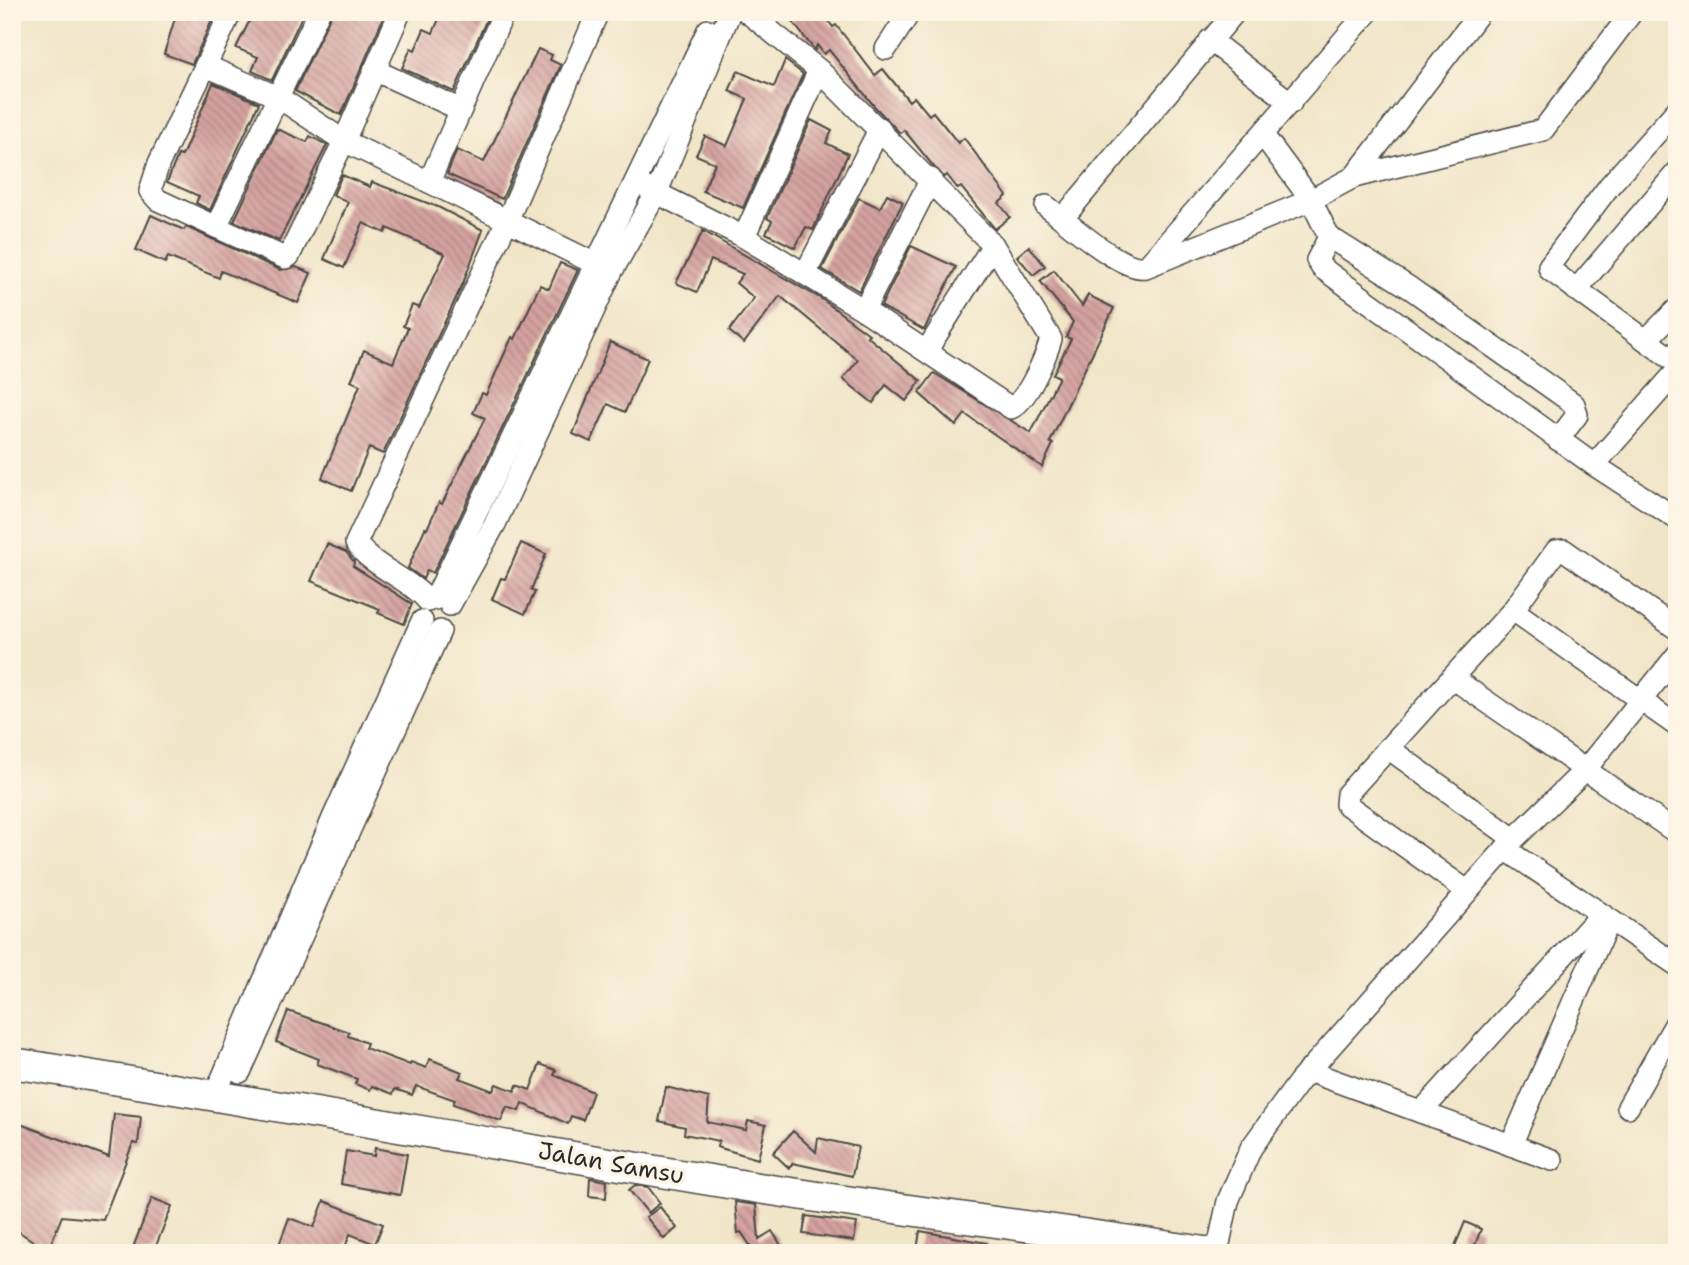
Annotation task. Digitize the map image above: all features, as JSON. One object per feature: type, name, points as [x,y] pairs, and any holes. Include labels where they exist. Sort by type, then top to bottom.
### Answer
[{"type":"street","points":[[231,12],[159,163],[150,191],[158,200],[280,257],[289,256],[344,141],[400,12]]},
{"type":"street","points":[[216,228],[319,12]]},
{"type":"street","points":[[429,182],[459,108],[504,12]]},
{"type":"street","points":[[435,612],[417,588],[384,567],[356,543],[507,221],[598,12]]},
{"type":"street","points":[[222,1096],[435,612],[495,524],[637,184],[717,12]]},
{"type":"street","points":[[604,267],[657,192],[730,12]]},
{"type":"street","points":[[637,184],[744,237],[927,350],[1011,408],[1020,400],[1046,356],[1051,339],[993,245],[880,128],[819,70],[747,12]]},
{"type":"street","points":[[886,49],[910,12]]},
{"type":"street","points":[[1235,12],[1054,212],[1115,257],[1138,268],[1311,200],[1354,177],[1542,130],[1621,16]]},
{"type":"street","points":[[1146,267],[1264,135],[1368,12]]},
{"type":"street","points":[[1354,177],[1480,12]]},
{"type":"street","points":[[1210,40],[1291,103]]},
{"type":"street","points":[[206,66],[278,97],[344,141],[604,267]]},
{"type":"street","points":[[374,69],[459,108]]},
{"type":"street","points":[[744,237],[819,70]]},
{"type":"street","points":[[1666,357],[1550,270],[1550,262],[1611,185],[1677,110]]},
{"type":"street","points":[[805,274],[880,128]]},
{"type":"street","points":[[1264,135],[1311,200],[1329,237],[1410,288],[1574,404],[1577,415],[1558,440]]},
{"type":"street","points":[[1576,290],[1677,172]]},
{"type":"street","points":[[864,310],[930,179]]},
{"type":"street","points":[[1329,237],[1318,255],[1317,260],[1322,268],[1558,440],[1675,515]]},
{"type":"street","points":[[927,350],[993,245]]},
{"type":"street","points":[[1388,318],[1410,288]]},
{"type":"street","points":[[1594,465],[1666,357],[1677,309]]},
{"type":"street","points":[[1467,891],[1346,804],[1348,794],[1454,679],[1513,610],[1556,551],[1564,550],[1677,629]]},
{"type":"street","points":[[1513,610],[1677,726]]},
{"type":"street","points":[[1217,1253],[1228,1200],[1251,1148],[1308,1071],[1509,844],[1585,770],[1677,655]]},
{"type":"street","points":[[1454,679],[1677,834]]},
{"type":"street","points":[[1388,748],[1605,917],[1677,965]]},
{"type":"street","points":[[1421,1112],[1605,917]]},
{"type":"street","points":[[1510,1145],[1605,917]]},
{"type":"street","points":[[1628,1107],[1677,1021]]},
{"type":"street","name":"Jalan Samsu","points":[[12,1063],[749,1186],[1210,1253]]},
{"type":"street","points":[[1308,1071],[1552,1160]]},
{"type":"building","points":[[177,12],[216,12],[192,64],[164,54]]},
{"type":"building","points":[[254,12],[304,12],[272,80],[252,71],[258,57],[236,48]]},
{"type":"building","points":[[332,12],[385,14],[341,115],[295,91]]},
{"type":"building","points":[[442,12],[490,12],[454,92],[402,68],[411,48],[415,50],[424,29],[433,33]]},
{"type":"building","points":[[785,12],[821,12],[833,27],[836,25],[875,75],[883,69],[909,101],[914,97],[929,115],[933,112],[958,143],[964,138],[1007,196],[999,203],[1010,217],[995,229],[961,187],[958,189],[947,175],[944,177],[904,130],[900,133],[875,107],[829,50],[824,54],[817,45],[815,50]]},
{"type":"building","points":[[538,49],[552,55],[550,60],[561,65],[502,199],[447,174],[457,150],[484,162]]},
{"type":"building","points":[[785,60],[803,74],[743,208],[703,191],[715,163],[696,155],[705,136],[727,146],[747,99],[729,91],[738,71],[774,87]]},
{"type":"building","points":[[213,83],[259,103],[210,210],[196,203],[199,196],[167,182],[178,155],[182,156]]},
{"type":"building","points":[[811,120],[832,131],[826,143],[848,154],[813,230],[806,227],[795,248],[766,233],[772,221],[767,218]]},
{"type":"building","points":[[277,129],[307,142],[310,136],[327,145],[279,241],[234,221]]},
{"type":"building","points":[[342,175],[370,187],[372,182],[438,207],[483,230],[463,283],[383,454],[369,448],[351,491],[322,478],[360,385],[351,381],[364,350],[393,363],[408,328],[403,326],[412,305],[419,308],[445,254],[387,228],[385,233],[363,223],[344,268],[324,259],[348,202],[333,195]]},
{"type":"building","points":[[887,194],[903,202],[859,291],[822,269],[859,198],[880,208]]},
{"type":"building","points":[[151,215],[184,230],[186,227],[280,270],[296,267],[311,273],[298,303],[221,271],[219,278],[168,257],[165,263],[136,250]]},
{"type":"building","points":[[703,231],[823,300],[869,334],[867,336],[921,381],[906,401],[886,385],[873,403],[843,379],[858,360],[780,296],[744,343],[729,331],[754,298],[736,283],[743,274],[711,260],[697,292],[676,283]]},
{"type":"building","points":[[911,246],[956,267],[924,330],[881,306]]},
{"type":"building","points":[[1029,246],[1045,266],[1033,275],[1017,256]]},
{"type":"building","points":[[560,263],[578,270],[433,573],[427,570],[423,579],[408,568],[425,528],[427,529],[439,502],[442,504],[485,418],[473,413],[482,393],[486,395],[512,337],[515,339],[540,285],[549,289]]},
{"type":"building","points":[[1054,270],[1082,306],[1088,295],[1114,308],[1050,442],[1053,444],[1042,467],[965,414],[956,426],[919,393],[934,373],[1031,433],[1059,377],[1053,374],[1071,339],[1066,337],[1073,322],[1040,281]]},
{"type":"building","points":[[610,342],[648,359],[625,412],[608,404],[591,442],[573,434]]},
{"type":"building","points":[[521,543],[546,554],[531,590],[535,592],[525,614],[492,599],[501,578],[505,579]]},
{"type":"building","points":[[327,544],[346,552],[354,562],[353,566],[412,604],[404,624],[378,613],[380,609],[311,581]]},
{"type":"building","points":[[288,1011],[349,1032],[348,1036],[367,1043],[365,1048],[410,1065],[411,1062],[426,1068],[430,1059],[462,1072],[459,1078],[493,1091],[496,1084],[515,1091],[517,1085],[530,1090],[540,1064],[556,1070],[554,1075],[593,1092],[583,1120],[571,1116],[568,1124],[522,1103],[519,1111],[507,1107],[501,1121],[453,1104],[455,1100],[416,1086],[412,1095],[395,1089],[393,1094],[372,1086],[370,1090],[355,1084],[357,1079],[317,1064],[319,1059],[276,1042]]},
{"type":"building","points":[[666,1087],[709,1098],[707,1122],[746,1130],[748,1121],[766,1125],[758,1159],[717,1147],[719,1141],[684,1134],[685,1127],[659,1121]]},
{"type":"building","points":[[114,1114],[141,1117],[138,1144],[133,1143],[103,1220],[62,1216],[48,1251],[12,1227],[12,1121],[109,1157]]},
{"type":"building","points":[[793,1131],[816,1152],[818,1138],[858,1147],[852,1176],[793,1163],[789,1168],[773,1153]]},
{"type":"building","points":[[375,1148],[407,1154],[400,1195],[341,1184],[346,1151],[374,1156]]},
{"type":"building","points":[[590,1178],[607,1181],[606,1198],[589,1196]]},
{"type":"building","points":[[635,1185],[648,1187],[660,1203],[648,1213],[629,1190]]},
{"type":"building","points":[[152,1198],[172,1206],[153,1253],[131,1253]]},
{"type":"building","points":[[324,1201],[383,1224],[375,1244],[350,1234],[343,1253],[276,1253],[289,1218],[314,1227]]},
{"type":"building","points":[[735,1202],[756,1205],[759,1239],[772,1231],[786,1253],[737,1253],[750,1245],[741,1232],[738,1233]]},
{"type":"building","points":[[660,1207],[677,1228],[664,1239],[646,1217]]},
{"type":"building","points":[[806,1216],[857,1223],[854,1241],[803,1234]]},
{"type":"building","points":[[1465,1222],[1481,1229],[1472,1253],[1452,1253]]},
{"type":"building","points":[[920,1231],[987,1243],[986,1253],[917,1250]]}]
